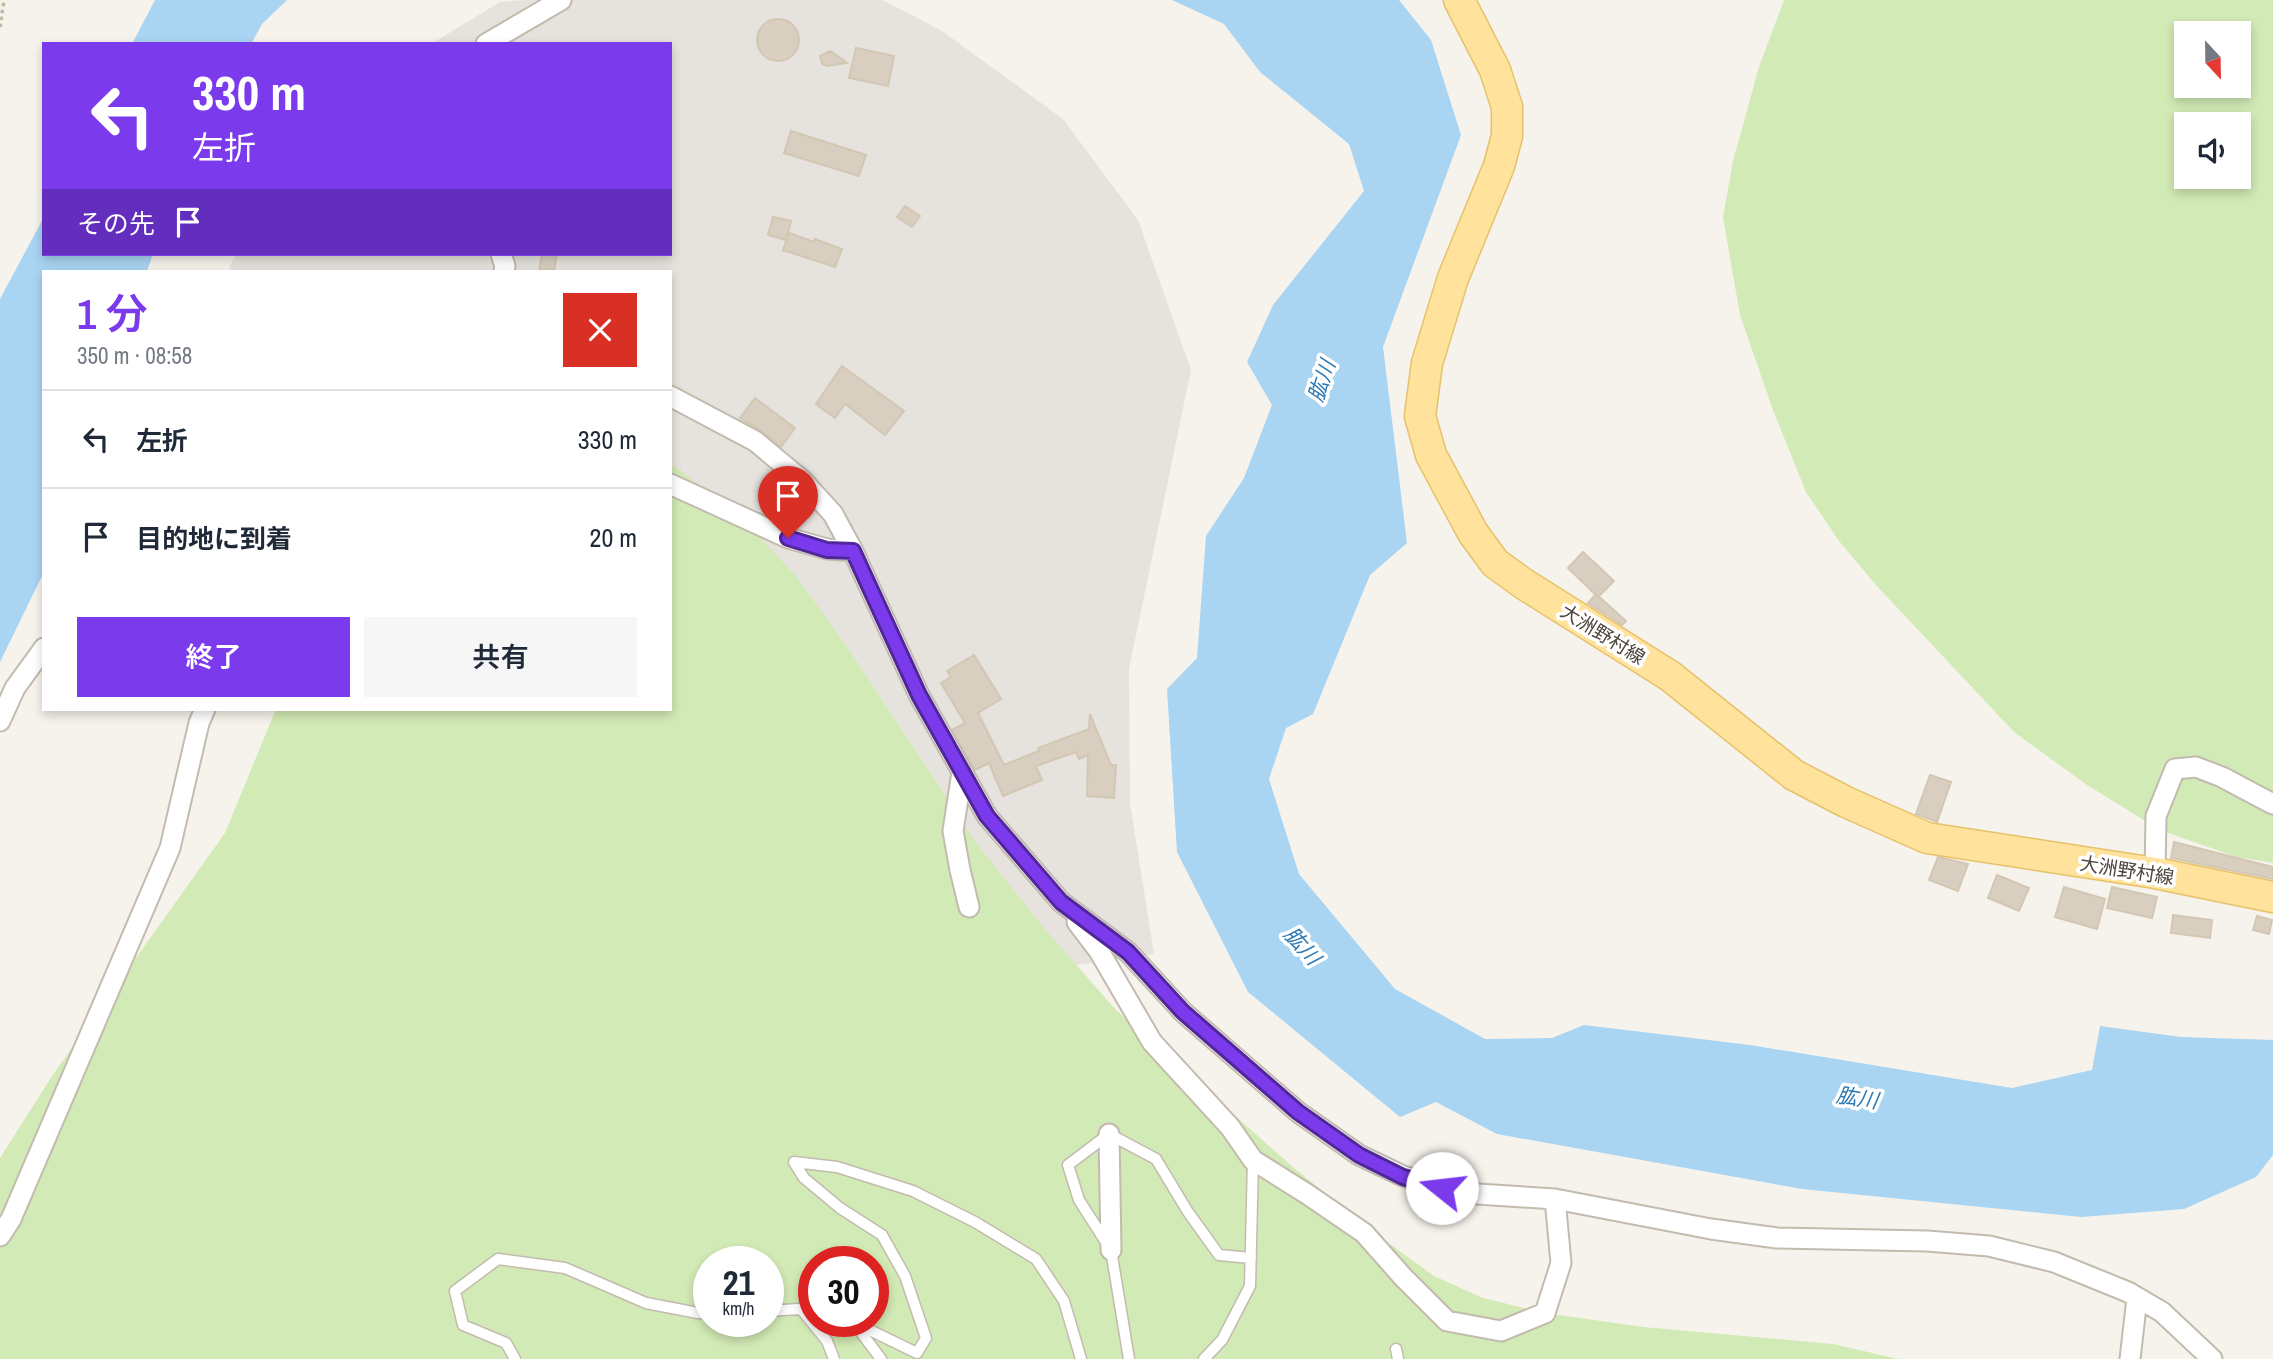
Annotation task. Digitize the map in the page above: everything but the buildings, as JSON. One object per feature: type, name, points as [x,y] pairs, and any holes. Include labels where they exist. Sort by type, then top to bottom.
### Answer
[{"type":"main road","name":"大洲野村線","points":[[1459,0],[1495,70],[1507,107],[1507,136],[1499,166],[1453,278],[1427,363],[1420,416],[1431,456],[1473,533],[1495,563],[1670,676],[1794,775],[1846,802],[1927,838],[2155,873],[2273,897]]},
{"type":"street","points":[[489,42],[561,0]]},
{"type":"street","points":[[672,397],[755,442],[793,472],[833,514],[853,551],[919,695],[987,816],[1099,951],[1152,1042],[1230,1127],[1253,1160],[1364,1233],[1447,1321],[1501,1331],[1545,1313],[1560,1263],[1555,1199]]},
{"type":"street","points":[[672,485],[788,538],[827,550],[853,551]]},
{"type":"street","points":[[0,721],[15,688],[42,651]]},
{"type":"street","points":[[0,1236],[11,1219],[170,848],[204,711]]},
{"type":"street","points":[[2155,873],[2156,816],[2175,769],[2196,767],[2222,777],[2273,804]]},
{"type":"street","points":[[962,772],[953,831],[969,907]]},
{"type":"street","points":[[1061,902],[1128,952],[1183,1012],[1298,1112],[1359,1155],[1403,1177],[1462,1193],[1555,1199],[1711,1229],[1777,1238],[1927,1241],[1989,1246],[2054,1262],[2137,1298],[2162,1312],[2213,1359]]},
{"type":"street","points":[[1109,1134],[1111,1251]]},
{"type":"street","points":[[2130,1359],[2137,1298]]},
{"type":"lane","points":[[1129,1359],[1111,1251],[1079,1200],[1068,1165],[1109,1134],[1156,1159],[1188,1212],[1219,1255],[1251,1258]]},
{"type":"lane","points":[[1204,1359],[1222,1340],[1250,1286],[1253,1160]]},
{"type":"lane","points":[[888,1246],[882,1235],[840,1208],[804,1178],[794,1162],[837,1167],[913,1191],[975,1222],[1036,1259],[1064,1301],[1081,1359]]},
{"type":"lane","points":[[887,1337],[917,1353],[926,1338],[905,1276],[889,1247]]},
{"type":"lane","points":[[515,1359],[506,1343],[463,1325],[455,1291],[498,1259],[565,1268],[646,1303],[693,1313]]},
{"type":"lane","points":[[824,1337],[834,1359]]},
{"type":"lane","points":[[864,1337],[881,1359]]},
{"type":"path","points":[[0,27],[4,0]]},
{"type":"shaded area","points":[[883,0],[942,31],[1063,119],[1138,220],[1191,370],[1129,669],[1130,803],[1154,954],[1087,964],[963,972],[672,534],[672,270],[231,270],[229,267],[236,256],[672,256],[672,42],[434,42],[500,2]]},
{"type":"green space","points":[[1784,0],[2273,0],[2273,863],[2237,857],[2160,830],[2087,785],[2014,732],[1875,584],[1839,541],[1806,492],[1773,410],[1740,315],[1723,217],[1733,161],[1759,67]]},
{"type":"green space","points":[[672,464],[738,514],[795,575],[850,651],[977,844],[1044,928],[1116,1010],[1294,1168],[1372,1231],[1434,1276],[1483,1298],[1545,1313],[1643,1327],[1833,1344],[1898,1359],[0,1359],[0,1158],[52,1076],[225,833],[275,711],[672,711]]},
{"type":"water","points":[[155,0],[287,0],[262,24],[252,42],[133,42]]},
{"type":"water","name":"肱川","points":[[1172,0],[1399,0],[1431,40],[1461,135],[1383,347],[1407,543],[1370,575],[1313,714],[1286,728],[1269,779],[1299,874],[1395,989],[1485,1039],[1552,1038],[1584,1025],[1750,1045],[2012,1088],[2092,1070],[2100,1026],[2181,1037],[2273,1040],[2273,1155],[2256,1177],[2184,1209],[2081,1217],[1802,1189],[1497,1134],[1436,1102],[1400,1117],[1248,992],[1177,852],[1167,689],[1197,658],[1206,536],[1244,478],[1272,405],[1247,362],[1273,305],[1364,191],[1349,144],[1260,72],[1224,24]]},
{"type":"water","points":[[42,221],[42,256],[152,256],[147,270],[42,270],[42,576],[0,662],[0,299]]},
{"type":"route","points":[[788,538],[827,550],[853,551],[919,695],[987,816],[1061,902],[1128,952],[1183,1012],[1298,1112],[1359,1155],[1403,1177],[1442,1188]]}]
